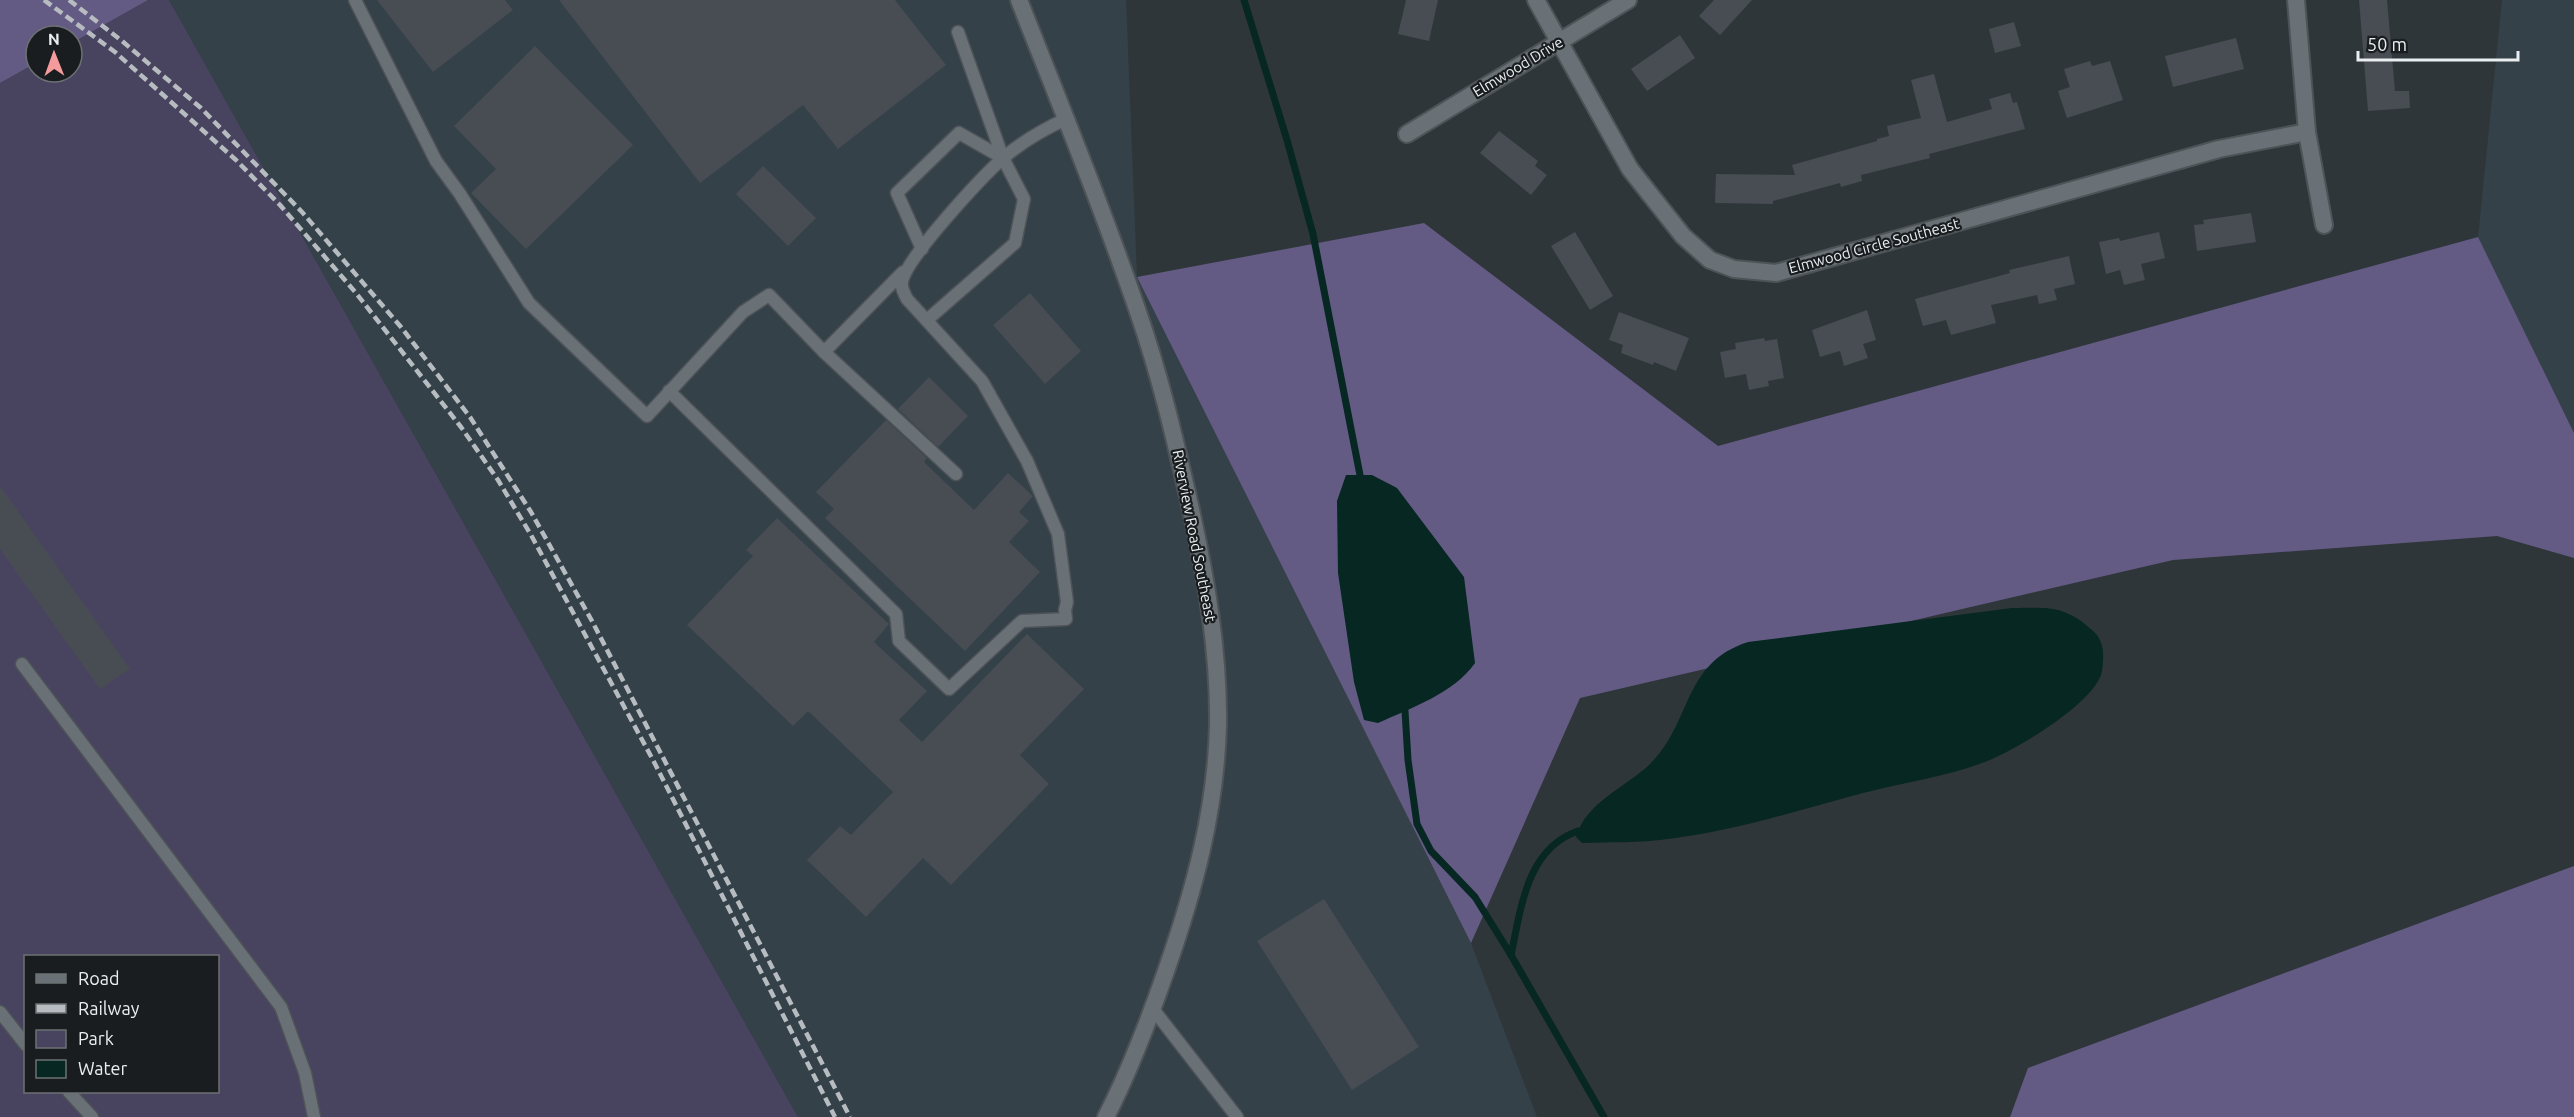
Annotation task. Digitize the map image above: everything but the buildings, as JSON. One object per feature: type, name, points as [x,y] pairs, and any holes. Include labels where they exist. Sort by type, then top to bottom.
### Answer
[{"type":"street","name":"Riverview Road Southeast","points":[[1019,0],[1139,313],[1163,391],[1202,559],[1216,654],[1218,728],[1209,821],[1182,924],[1153,1010],[1120,1091],[1106,1117]]},
{"type":"street","name":"Elmwood Circle Southeast","points":[[1536,0],[1630,169],[1683,236],[1710,260],[1734,269],[1776,273],[2219,149],[2307,132]]},
{"type":"street","name":"Elmwood Drive","points":[[1407,134],[1628,0]]},
{"type":"street","points":[[2296,0],[2307,132],[2324,225]]},
{"type":"lane","points":[[355,0],[436,161],[529,303],[647,416],[743,312],[769,296],[824,352],[956,474]]},
{"type":"lane","points":[[927,320],[1015,243],[1023,199],[1004,158],[958,32]]},
{"type":"lane","points":[[824,352],[905,270],[1004,158],[1042,130],[1066,119]]},
{"type":"lane","points":[[922,249],[897,193],[959,133],[1004,158]]},
{"type":"lane","points":[[669,392],[896,614],[899,641],[950,689],[1022,621],[1066,619],[1067,602],[1058,534],[1028,461],[982,381],[907,299],[901,285],[905,270]]},
{"type":"lane","points":[[22,664],[281,1006],[305,1073],[314,1117]]},
{"type":"lane","points":[[1153,1010],[1237,1117]]},
{"type":"lane","points":[[0,1012],[24,1042]]},
{"type":"lane","points":[[70,1093],[92,1117]]},
{"type":"shaded area","points":[[0,0],[148,0],[84,36],[84,24],[24,24],[24,70],[0,83]]},
{"type":"shaded area","points":[[169,0],[1126,0],[1137,277],[1471,943],[1537,1117],[798,1117]]},
{"type":"shaded area","points":[[2502,0],[2574,0],[2574,433],[2478,238]]},
{"type":"shaded area","points":[[1424,223],[1718,446],[2478,237],[2574,433],[2574,558],[2497,536],[2173,560],[1580,698],[1471,943],[1137,277]]},
{"type":"shaded area","points":[[2574,866],[2574,1117],[2010,1117],[2028,1068]]},
{"type":"green space","points":[[148,0],[169,0],[798,1117],[0,1117],[0,83],[24,70],[24,84],[84,84],[84,36]]},
{"type":"water","points":[[1346,475],[1372,475],[1397,488],[1464,577],[1475,663],[1466,674],[1444,691],[1378,723],[1364,720],[1354,682],[1338,573],[1337,501]]},
{"type":"water","points":[[2012,608],[2054,609],[2072,616],[2096,634],[2103,654],[2102,671],[2097,683],[2085,697],[2051,725],[2013,749],[1982,763],[1953,772],[1718,831],[1636,842],[1582,843],[1576,837],[1588,814],[1607,796],[1640,773],[1664,748],[1699,679],[1711,664],[1727,652],[1748,642]]},
{"type":"waterway","points":[[1244,0],[1313,234],[1360,475]]},
{"type":"waterway","points":[[1405,711],[1408,760],[1417,824],[1431,851],[1475,897],[1604,1117]]},
{"type":"waterway","points":[[1511,955],[1523,900],[1537,866],[1547,852],[1561,840],[1578,831]]},
{"type":"railway","points":[[44,0],[115,52],[236,160],[280,205],[356,293],[461,427],[498,480],[531,535],[653,760],[835,1117]]},
{"type":"railway","points":[[69,0],[122,41],[201,108],[302,212],[401,327],[470,417],[531,512],[592,621],[850,1117]]}]
